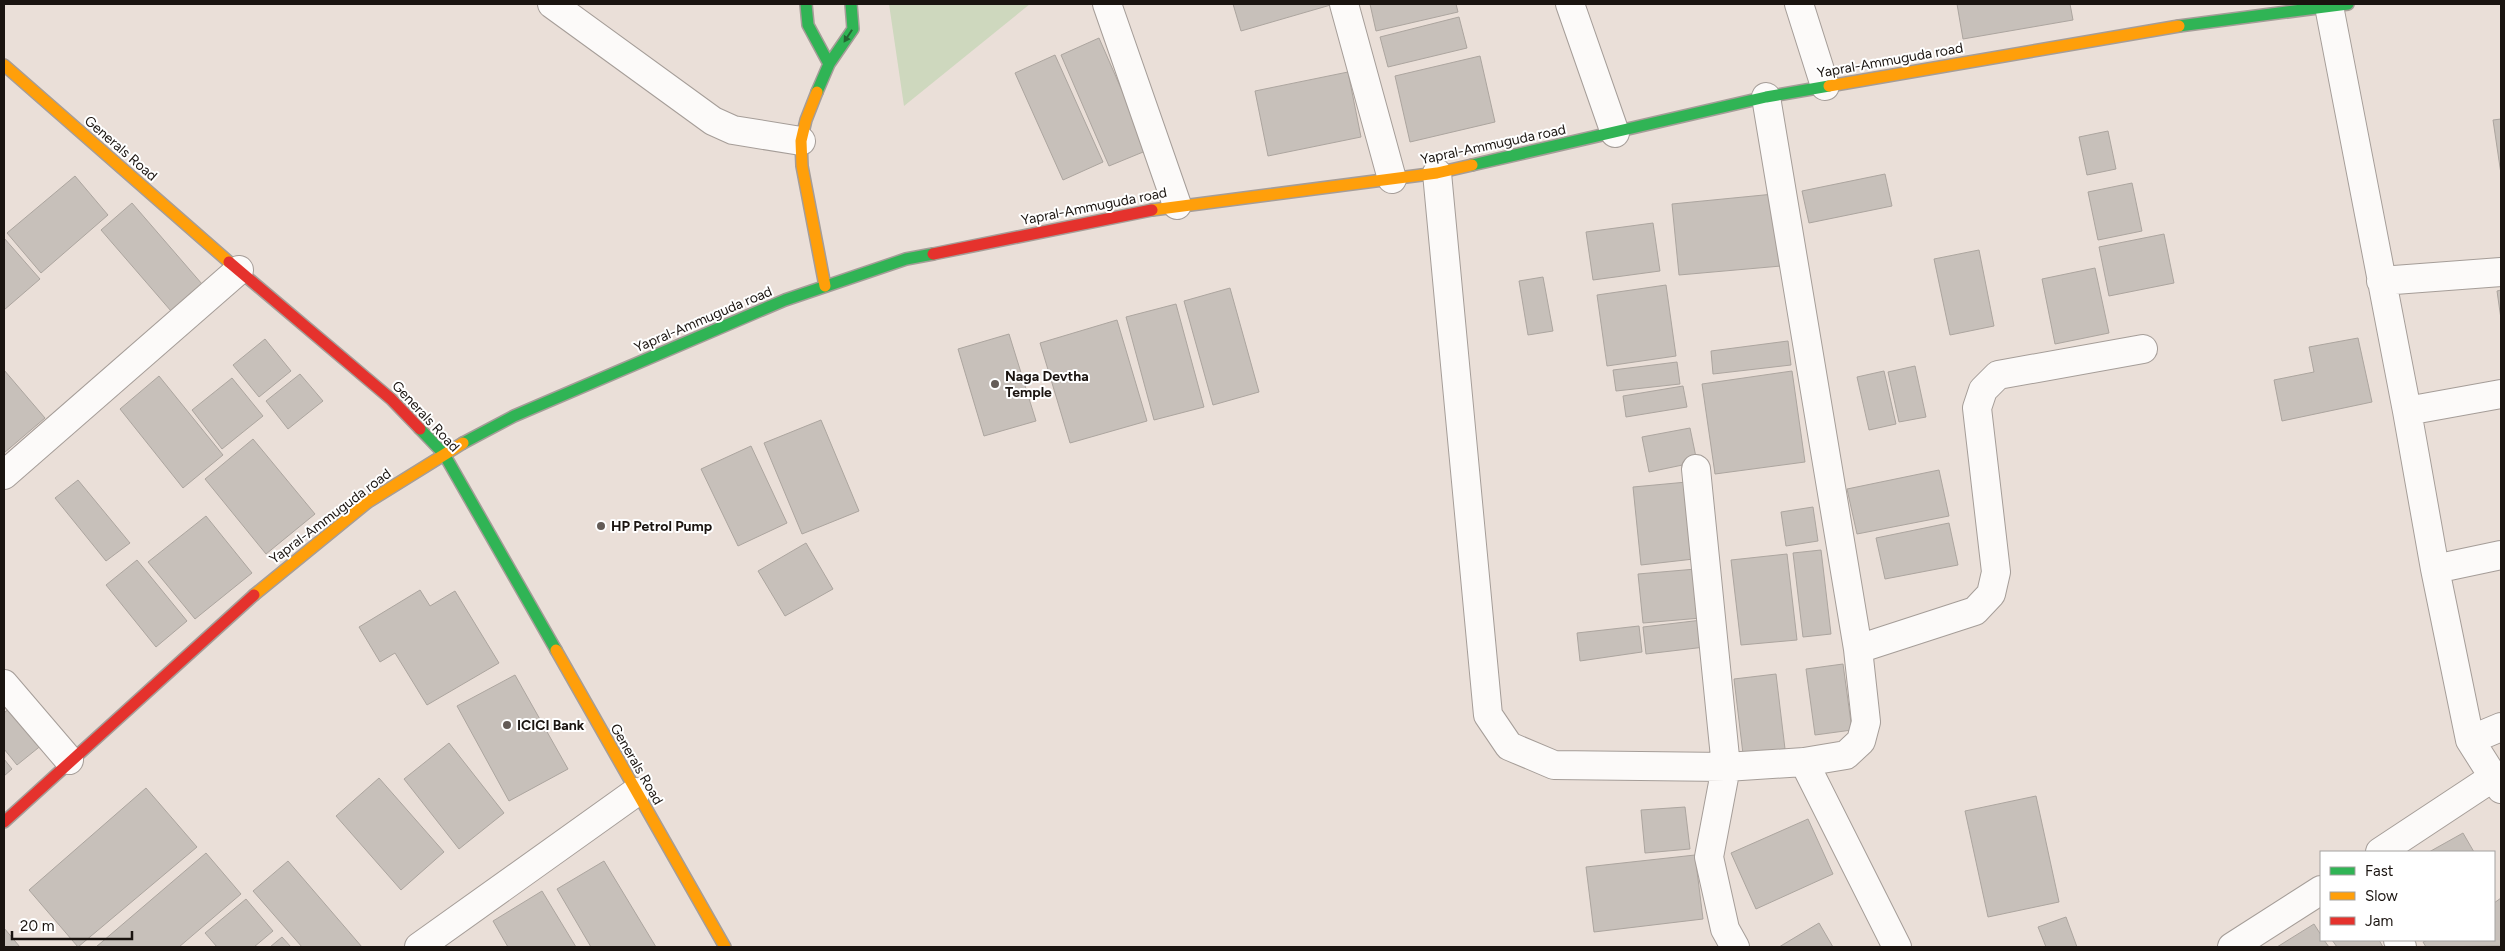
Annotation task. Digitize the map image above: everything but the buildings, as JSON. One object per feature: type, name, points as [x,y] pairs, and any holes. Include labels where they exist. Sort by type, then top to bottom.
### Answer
[{"type":"main road","points":[[806,4],[808,25],[829,64]]},
{"type":"main road","points":[[825,286],[802,166],[801,141],[806,120],[829,64],[853,29],[851,4]]},
{"type":"main road","name":"Yapral-Ammuguda road","points":[[4,822],[69,760],[237,608],[368,502],[444,454],[514,416],[785,300],[906,258],[1176,205],[1437,173],[1766,97],[2136,32],[2338,5]]},
{"type":"main road","name":"Generals Road","points":[[4,65],[239,270],[391,399],[444,454],[725,947]]},
{"type":"street","points":[[552,4],[713,122],[740,132],[801,141]]},
{"type":"street","points":[[1107,4],[1176,205]]},
{"type":"street","points":[[1344,4],[1392,179]]},
{"type":"street","points":[[1570,4],[1615,133]]},
{"type":"street","points":[[1799,4],[1825,86]]},
{"type":"street","points":[[2338,5],[2381,281],[2407,411],[2435,569],[2470,740],[2498,782],[2382,851]]},
{"type":"street","points":[[1437,173],[1488,715],[1509,746],[1554,765],[1726,767],[1804,762],[1846,755],[1861,741],[1866,722],[1858,648],[1766,97]]},
{"type":"street","points":[[4,475],[239,270]]},
{"type":"street","points":[[2381,281],[2501,272]]},
{"type":"street","points":[[1858,648],[1974,611],[1991,594],[1996,572],[1977,408],[1984,390],[1998,375],[2144,349]]},
{"type":"street","points":[[2407,411],[2501,394]]},
{"type":"street","points":[[1696,469],[1726,767],[1710,857],[1725,930],[1735,947]]},
{"type":"street","points":[[2435,569],[2501,555]]},
{"type":"street","points":[[4,684],[69,760]]},
{"type":"street","points":[[2470,740],[2501,727]]},
{"type":"street","points":[[1804,762],[1897,947]]},
{"type":"street","points":[[419,947],[636,792]]},
{"type":"street","points":[[2232,947],[2320,891]]},
{"type":"green space","points":[[889,4],[1030,4],[904,106]]},
{"type":"traffic: fast","points":[[806,4],[808,25],[829,64]]},
{"type":"traffic: fast","points":[[817,92],[829,64],[853,29],[851,4]]},
{"type":"traffic: fast","points":[[2179,26],[2348,4]]},
{"type":"traffic: fast","points":[[1472,165],[1766,97],[1829,86]]},
{"type":"traffic: fast","points":[[463,443],[514,416],[785,300],[906,259],[933,254]]},
{"type":"traffic: fast","points":[[420,429],[444,454],[556,650]]},
{"type":"traffic: slow","points":[[1829,86],[2179,26]]},
{"type":"traffic: slow","points":[[4,65],[229,262]]},
{"type":"traffic: slow","points":[[817,92],[806,120],[801,141],[802,166],[825,286]]},
{"type":"traffic: slow","points":[[1152,210],[1437,173],[1472,165]]},
{"type":"traffic: slow","points":[[254,595],[368,502],[463,443]]},
{"type":"traffic: slow","points":[[556,650],[725,947]]},
{"type":"traffic: jam","points":[[933,254],[1152,210]]},
{"type":"traffic: jam","points":[[229,262],[391,399],[420,429]]},
{"type":"traffic: jam","points":[[4,822],[254,595]]},
{"type":"place","name":"Naga Devtha Temple","points":[[995,384]]},
{"type":"place","name":"HP Petrol Pump","points":[[601,526]]},
{"type":"place","name":"ICICI Bank","points":[[507,725]]}]
